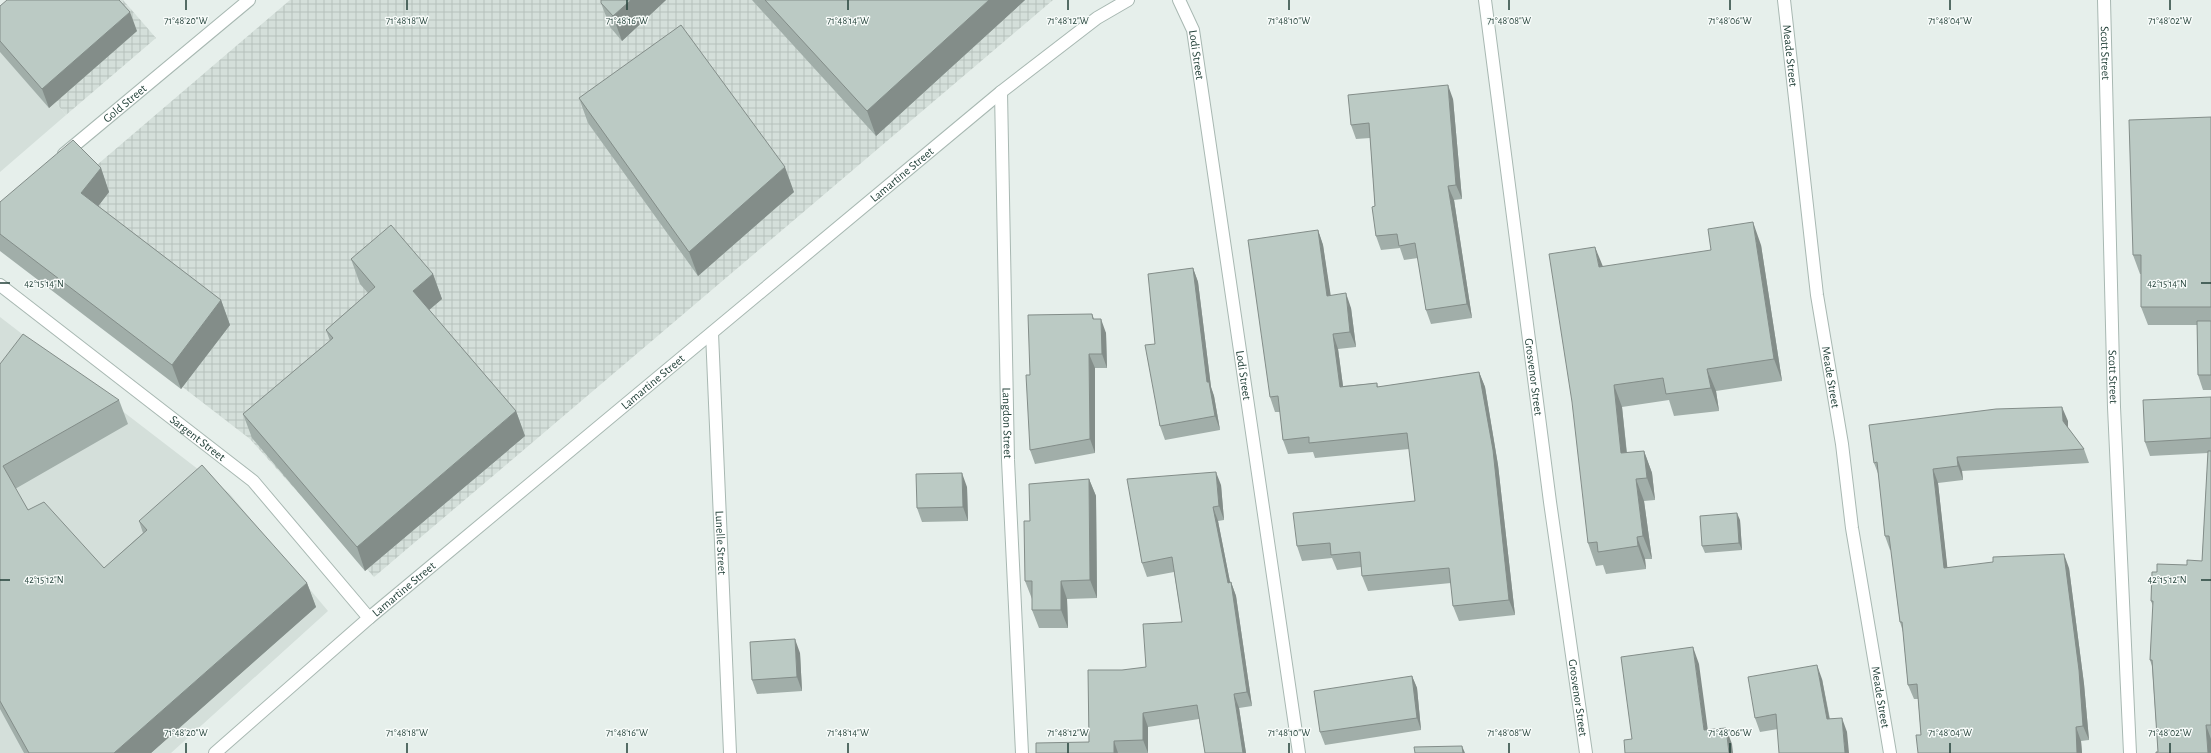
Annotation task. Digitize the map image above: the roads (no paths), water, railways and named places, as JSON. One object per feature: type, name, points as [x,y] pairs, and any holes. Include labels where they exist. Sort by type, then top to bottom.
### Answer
[{"type":"street","name":"Gold Street","points":[[54,162],[249,0]]},
{"type":"street","name":"Lamartine Street","points":[[215,753],[369,618],[1001,92],[1097,18],[1128,0]]},
{"type":"street","name":"Lodi Street","points":[[1179,0],[1193,30],[1299,753]]},
{"type":"street","name":"Grosvenor Street","points":[[1485,0],[1550,502],[1586,753]]},
{"type":"street","name":"Meade Street","points":[[1784,0],[1817,295],[1842,444],[1852,528],[1890,753]]},
{"type":"street","name":"Scott Street","points":[[2104,0],[2114,408],[2130,753]]},
{"type":"street","name":"Langdon Street","points":[[1001,92],[1008,460],[1022,753]]},
{"type":"street","name":"Sargent Street","points":[[0,285],[253,481],[369,618]]},
{"type":"street","name":"Lunelle Street","points":[[712,333],[730,753]]}]
